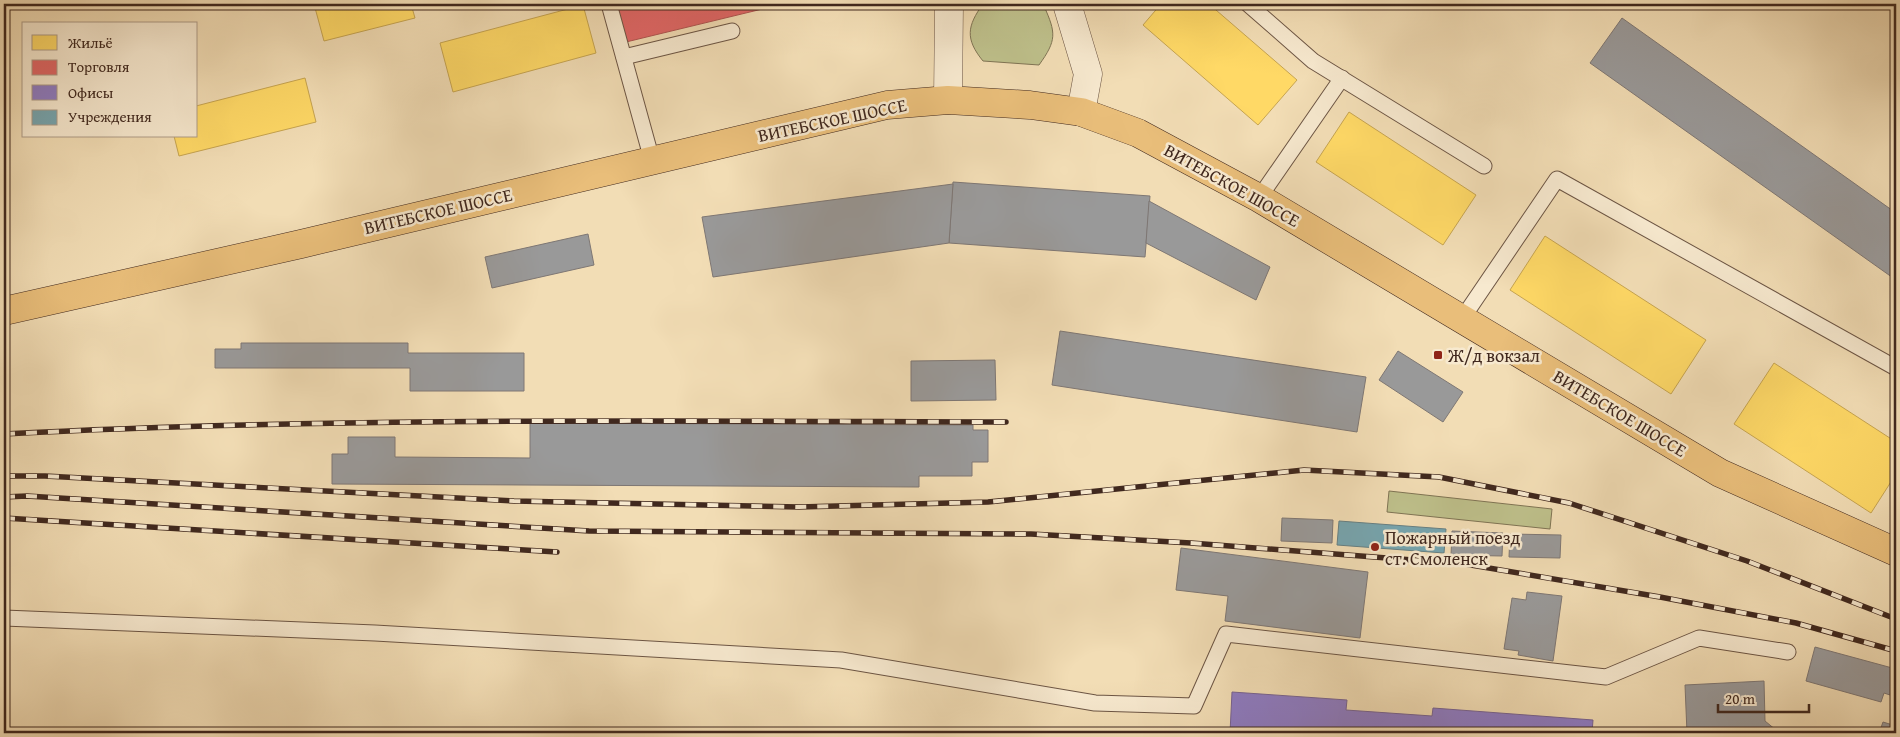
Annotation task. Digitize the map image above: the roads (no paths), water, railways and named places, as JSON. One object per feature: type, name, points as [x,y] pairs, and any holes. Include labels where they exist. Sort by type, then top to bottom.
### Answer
[{"type":"main road","name":"ВИТЕБСКОЕ ШОССЕ","points":[[4,311],[292,246],[887,105],[948,100],[1030,105],[1081,112],[1138,133],[1166,146],[1258,198],[1720,473],[1896,552]]},
{"type":"street","points":[[948,100],[950,4]]},
{"type":"street","points":[[1067,4],[1088,74],[1081,112]]},
{"type":"lane","points":[[609,4],[652,160]]},
{"type":"lane","points":[[1248,4],[1313,61],[1484,166]]},
{"type":"lane","points":[[624,57],[732,31]]},
{"type":"lane","points":[[1258,198],[1342,78]]},
{"type":"lane","points":[[1462,319],[1557,178],[1896,368]]},
{"type":"lane","points":[[4,618],[375,633],[841,660],[1095,703],[1194,706],[1226,634],[1606,677],[1699,638],[1788,652]]},
{"type":"railway","points":[[4,434],[380,422],[1006,422]]},
{"type":"railway","points":[[4,476],[45,476],[514,501],[799,507],[988,502],[1304,470],[1439,477],[1569,503],[1747,561],[1896,619]]},
{"type":"railway","points":[[4,497],[27,496],[589,531],[1031,534],[1191,543],[1465,564],[1660,597],[1796,623],[1896,651]]},
{"type":"railway","points":[[4,518],[557,552]]},
{"type":"place","name":"Ж/д вокзал","points":[[1438,355]]},
{"type":"place","name":"Пожарный поезд ст. Смоленск","points":[[1375,547]]}]
